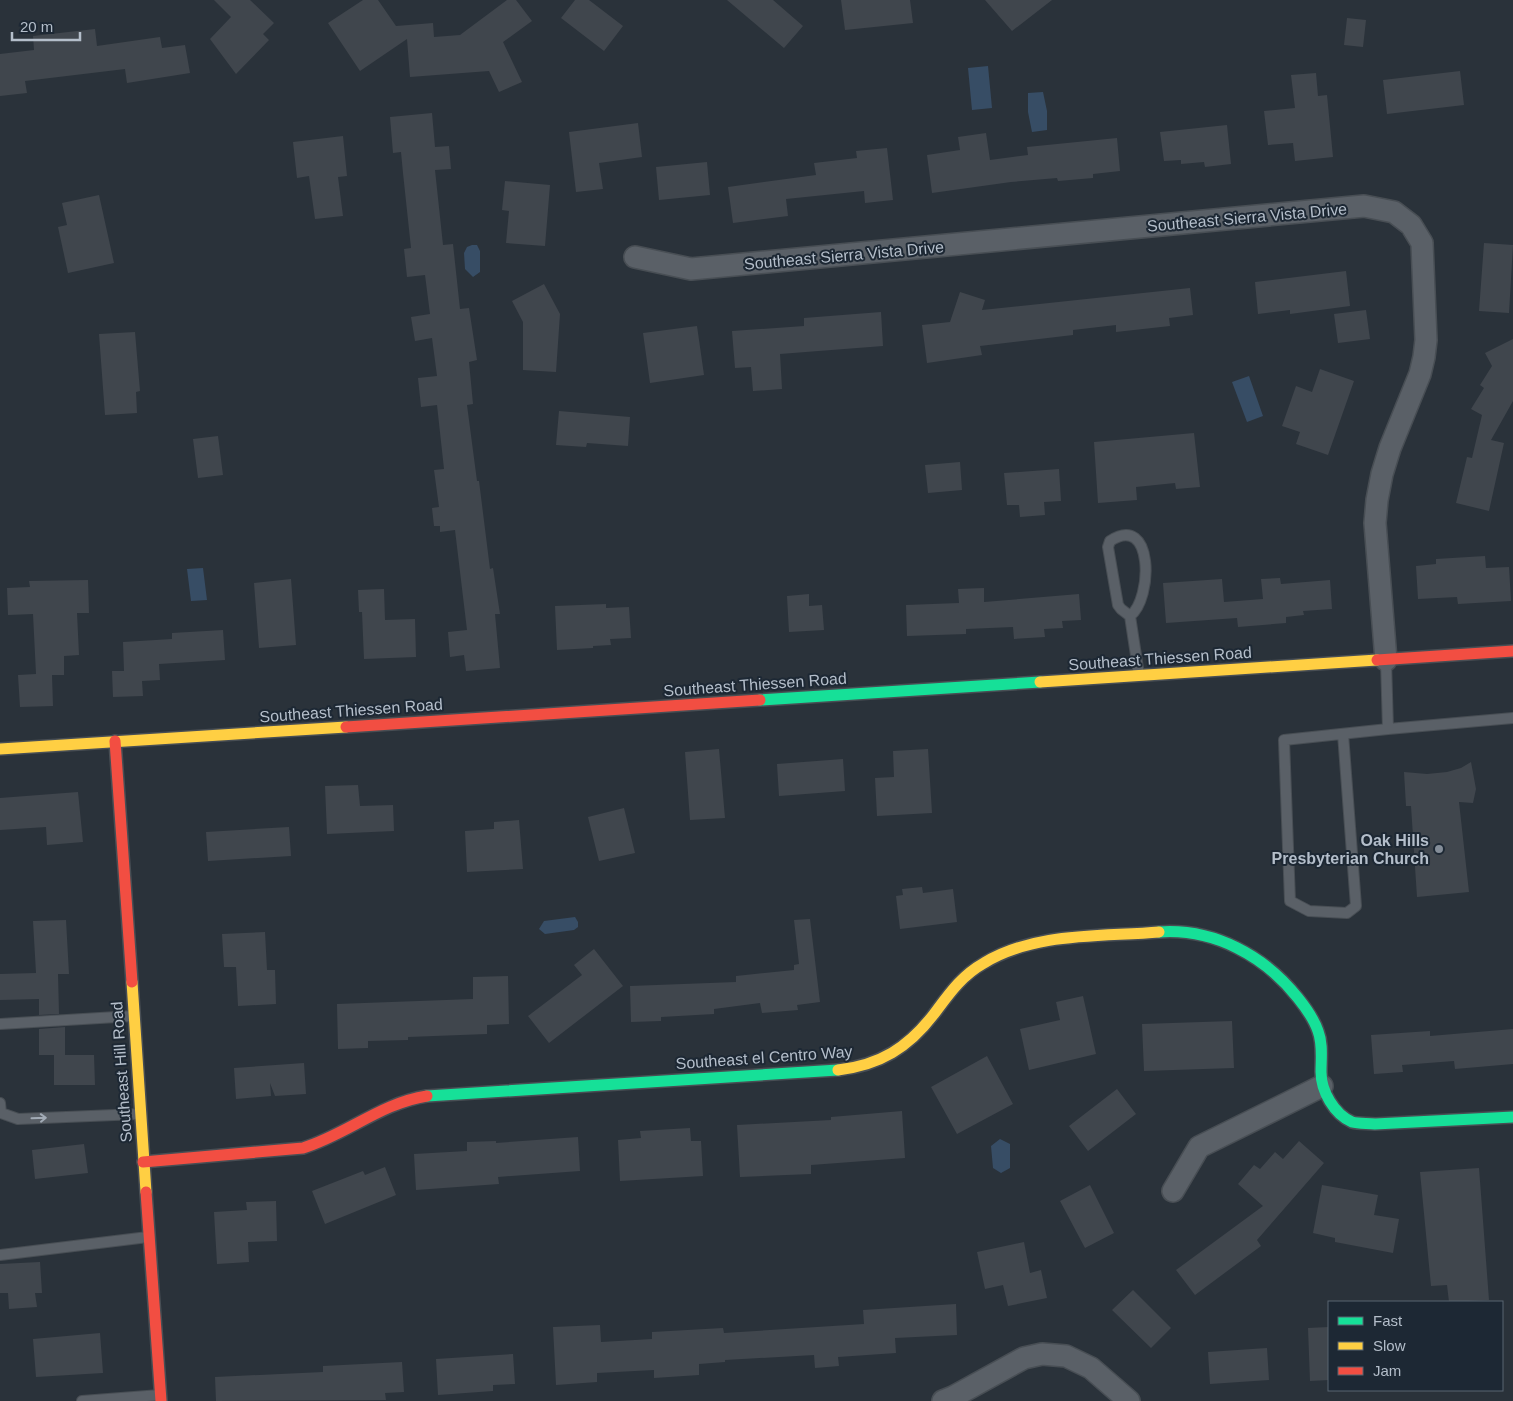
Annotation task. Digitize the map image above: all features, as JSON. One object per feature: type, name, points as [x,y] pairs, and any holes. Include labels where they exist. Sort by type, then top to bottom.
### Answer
[{"type":"street","name":"Southeast Sierra Vista Drive","points":[[635,257],[691,269],[1364,206],[1394,212],[1411,225],[1422,243],[1426,340],[1420,374],[1390,448],[1377,500],[1375,523],[1386,660]]},
{"type":"street","name":"Southeast Thiessen Road","points":[[0,749],[1513,652]]},
{"type":"street","name":"Southeast Hill Road","points":[[115,741],[161,1398]]},
{"type":"street","name":"Southeast el Centro Way","points":[[143,1162],[283,1152],[303,1148],[323,1142],[385,1108],[409,1099],[436,1095],[860,1067],[884,1058],[902,1047],[923,1028],[962,977],[1004,951],[1051,939],[1180,931],[1209,936],[1250,953],[1271,969],[1292,989],[1311,1016],[1320,1036],[1322,1086],[1336,1110],[1353,1122],[1375,1124],[1513,1117]]},
{"type":"street","points":[[1173,1191],[1200,1147],[1322,1086]]},
{"type":"street","points":[[944,1401],[953,1398],[1024,1358],[1042,1354],[1066,1356],[1090,1368],[1129,1401]]},
{"type":"lane","points":[[1130,616],[1136,612],[1141,602],[1144,590],[1145,556],[1140,541],[1133,536],[1122,534],[1110,541],[1108,546],[1118,605],[1130,616],[1139,676]]},
{"type":"lane","points":[[1386,660],[1388,729]]},
{"type":"lane","points":[[1343,734],[1356,906],[1347,913],[1309,911],[1290,901],[1284,740],[1388,729],[1513,718]]},
{"type":"lane","points":[[0,1024],[134,1016]]},
{"type":"lane","points":[[0,1103],[1,1113],[18,1119],[140,1114]]},
{"type":"lane","points":[[0,1255],[149,1237]]},
{"type":"lane","points":[[82,1401],[161,1398]]},
{"type":"water","points":[[988,66],[992,108],[972,110],[968,68]]},
{"type":"water","points":[[1043,92],[1047,111],[1047,130],[1032,132],[1028,112],[1028,93]]},
{"type":"water","points":[[477,245],[480,251],[480,272],[473,277],[465,269],[464,253],[467,247]]},
{"type":"water","points":[[1249,376],[1263,416],[1247,422],[1232,382]]},
{"type":"water","points":[[203,568],[207,600],[191,601],[187,569]]},
{"type":"water","points":[[575,917],[578,927],[574,930],[545,934],[539,929],[544,921]]},
{"type":"water","points":[[1000,1139],[1010,1144],[1010,1168],[1001,1173],[993,1168],[991,1146]]},
{"type":"building","points":[[214,0],[250,0],[274,23],[263,34],[269,40],[236,74],[210,39],[231,17]]},
{"type":"building","points":[[363,0],[378,0],[396,26],[433,23],[434,37],[460,35],[507,0],[516,0],[532,21],[503,42],[522,82],[499,92],[489,71],[410,77],[407,39],[360,71],[328,23]]},
{"type":"building","points":[[575,0],[589,0],[623,26],[604,51],[561,18]]},
{"type":"building","points":[[727,0],[773,0],[803,26],[784,48]]},
{"type":"building","points":[[841,0],[910,0],[913,23],[845,30]]},
{"type":"building","points":[[985,0],[1052,0],[1012,31]]},
{"type":"building","points":[[1347,18],[1366,20],[1363,47],[1344,45]]},
{"type":"building","points":[[95,29],[97,46],[160,37],[162,48],[185,45],[190,73],[127,83],[125,69],[25,81],[27,93],[0,96],[0,54],[34,50],[33,36]]},
{"type":"building","points":[[1460,71],[1464,105],[1387,114],[1383,80]]},
{"type":"building","points":[[1316,73],[1318,96],[1327,95],[1333,157],[1295,161],[1293,143],[1268,145],[1264,111],[1295,108],[1291,75]]},
{"type":"building","points":[[432,113],[435,147],[449,146],[451,169],[435,170],[443,245],[453,244],[460,309],[469,308],[477,360],[469,362],[473,404],[467,405],[490,569],[493,568],[500,614],[495,614],[500,668],[466,671],[464,655],[450,657],[448,632],[467,630],[455,530],[440,532],[440,526],[434,526],[432,508],[439,507],[434,470],[444,469],[437,405],[421,407],[418,378],[437,376],[432,338],[415,341],[411,317],[430,314],[425,275],[407,277],[404,249],[411,248],[401,152],[393,153],[390,117]]},
{"type":"building","points":[[638,123],[642,157],[599,163],[603,189],[576,192],[569,132]]},
{"type":"building","points":[[1227,125],[1231,164],[1205,167],[1204,162],[1181,164],[1181,160],[1164,161],[1160,132]]},
{"type":"building","points":[[986,133],[990,160],[1028,155],[1027,147],[1117,138],[1120,171],[1093,174],[1093,178],[1058,181],[1057,178],[1011,182],[932,193],[927,155],[960,150],[958,137]]},
{"type":"building","points":[[343,136],[347,176],[338,177],[343,216],[315,219],[309,176],[297,178],[293,142]]},
{"type":"building","points":[[887,148],[893,200],[865,203],[864,191],[786,199],[788,216],[733,223],[728,187],[816,175],[814,163],[857,158],[856,151]]},
{"type":"building","points":[[707,162],[710,195],[659,200],[656,167]]},
{"type":"building","points":[[505,181],[550,185],[545,246],[506,243],[509,211],[502,210]]},
{"type":"building","points":[[99,195],[114,263],[68,273],[58,227],[67,225],[62,203]]},
{"type":"building","points":[[1484,243],[1513,245],[1509,313],[1479,311]]},
{"type":"building","points":[[1346,271],[1350,306],[1290,314],[1290,310],[1258,314],[1255,282]]},
{"type":"building","points":[[544,284],[560,314],[556,372],[523,370],[523,322],[512,301]]},
{"type":"building","points":[[1190,288],[1193,315],[1169,318],[1170,326],[1116,332],[1116,325],[1073,330],[1073,335],[980,346],[982,355],[927,363],[922,325],[950,322],[960,292],[985,300],[982,310]]},
{"type":"building","points":[[1366,310],[1370,339],[1338,343],[1334,314]]},
{"type":"building","points":[[881,312],[883,346],[780,354],[782,389],[753,391],[751,367],[735,368],[732,331],[804,326],[804,318]]},
{"type":"building","points":[[697,326],[704,375],[650,383],[643,333]]},
{"type":"building","points":[[135,332],[140,391],[136,392],[137,413],[105,415],[99,334]]},
{"type":"building","points":[[1513,339],[1513,401],[1491,440],[1504,443],[1489,511],[1456,503],[1467,457],[1472,458],[1482,415],[1471,409],[1484,388],[1480,385],[1492,366],[1485,353]]},
{"type":"building","points":[[1320,369],[1354,381],[1328,455],[1296,444],[1300,432],[1282,426],[1296,386],[1312,392]]},
{"type":"building","points":[[559,411],[630,417],[628,446],[587,443],[586,447],[556,445]]},
{"type":"building","points":[[1194,433],[1200,487],[1176,489],[1175,483],[1136,487],[1137,500],[1098,503],[1094,442]]},
{"type":"building","points":[[218,436],[223,475],[198,478],[193,439]]},
{"type":"building","points":[[960,462],[962,490],[928,493],[925,465]]},
{"type":"building","points":[[1059,469],[1061,501],[1044,502],[1045,515],[1020,517],[1019,505],[1007,505],[1004,473]]},
{"type":"building","points":[[1485,556],[1486,568],[1509,567],[1511,601],[1458,604],[1457,597],[1418,599],[1416,566],[1436,564],[1436,559]]},
{"type":"building","points":[[1280,578],[1281,584],[1330,580],[1332,609],[1303,611],[1304,615],[1286,617],[1286,623],[1238,627],[1237,618],[1166,623],[1163,583],[1222,579],[1224,602],[1263,599],[1261,579]]},
{"type":"building","points":[[291,579],[296,645],[259,648],[254,583]]},
{"type":"building","points":[[88,580],[89,613],[77,613],[79,655],[64,656],[64,675],[52,675],[53,706],[20,707],[18,675],[36,674],[33,614],[8,615],[7,588],[30,587],[29,581]]},
{"type":"building","points":[[984,588],[984,602],[1079,594],[1081,620],[1062,621],[1063,628],[1044,629],[1045,637],[1014,639],[1013,627],[966,629],[966,634],[907,636],[906,605],[959,603],[958,589]]},
{"type":"building","points":[[384,589],[385,620],[415,619],[416,657],[364,659],[362,612],[359,612],[358,590]]},
{"type":"building","points":[[809,594],[809,606],[822,605],[824,630],[789,632],[787,596]]},
{"type":"building","points":[[606,604],[606,608],[629,607],[631,638],[610,639],[611,645],[593,646],[593,648],[557,650],[555,606]]},
{"type":"building","points":[[223,630],[225,660],[159,664],[160,680],[142,681],[143,696],[113,697],[112,671],[124,671],[123,642],[172,639],[172,633]]},
{"type":"building","points":[[719,749],[725,818],[690,820],[685,752]]},
{"type":"building","points":[[928,749],[932,813],[877,816],[875,778],[894,777],[893,751]]},
{"type":"building","points":[[843,759],[845,791],[779,796],[777,764]]},
{"type":"building","name":"Oak Hills Presbyterian Church","points":[[1471,762],[1476,789],[1473,803],[1459,802],[1469,892],[1417,897],[1411,806],[1406,806],[1404,772],[1427,774],[1447,772],[1461,768]]},
{"type":"building","points":[[358,785],[360,806],[393,805],[394,831],[327,834],[325,786]]},
{"type":"building","points":[[78,792],[83,842],[47,845],[46,827],[0,830],[0,798]]},
{"type":"building","points":[[624,808],[635,853],[599,861],[588,817]]},
{"type":"building","points":[[519,820],[523,869],[467,872],[465,831],[494,829],[494,822]]},
{"type":"building","points":[[289,827],[291,856],[208,861],[206,832]]},
{"type":"building","points":[[922,887],[923,893],[953,889],[957,922],[900,929],[896,896],[903,895],[902,889]]},
{"type":"building","points":[[810,919],[820,1002],[797,1005],[798,1010],[762,1013],[760,1003],[714,1009],[714,1014],[661,1017],[661,1021],[631,1022],[630,986],[736,982],[736,976],[794,970],[794,965],[799,964],[794,920]]},
{"type":"building","points":[[66,920],[69,974],[58,974],[59,1014],[39,1015],[39,999],[0,1000],[0,974],[36,973],[33,921]]},
{"type":"building","points":[[265,932],[267,970],[275,970],[276,1004],[238,1006],[236,967],[224,967],[222,934]]},
{"type":"building","points":[[594,949],[623,986],[549,1043],[528,1016],[582,975],[574,965]]},
{"type":"building","points":[[508,976],[509,1024],[487,1025],[487,1034],[408,1037],[408,1040],[368,1041],[368,1048],[338,1049],[337,1004],[473,999],[473,977]]},
{"type":"building","points":[[1083,996],[1096,1054],[1029,1070],[1020,1029],[1060,1020],[1056,1002]]},
{"type":"building","points":[[1232,1021],[1234,1068],[1144,1071],[1142,1024]]},
{"type":"building","points":[[65,1027],[65,1055],[94,1055],[95,1085],[54,1085],[54,1055],[39,1055],[39,1029]]},
{"type":"building","points":[[1513,1029],[1513,1064],[1455,1069],[1454,1061],[1402,1065],[1403,1072],[1374,1074],[1371,1035],[1430,1031],[1430,1036]]},
{"type":"building","points":[[987,1056],[1013,1104],[957,1134],[931,1087]]},
{"type":"building","points":[[304,1063],[306,1094],[275,1096],[270,1083],[271,1096],[236,1099],[234,1068]]},
{"type":"building","points":[[1117,1089],[1136,1114],[1088,1151],[1069,1126]]},
{"type":"building","points":[[902,1111],[905,1158],[811,1165],[811,1174],[740,1177],[737,1125],[831,1120],[831,1117]]},
{"type":"building","points":[[690,1128],[691,1141],[701,1141],[703,1176],[620,1181],[618,1140],[641,1138],[640,1131]]},
{"type":"building","points":[[578,1137],[580,1171],[498,1177],[499,1184],[416,1190],[414,1154],[467,1151],[467,1142],[496,1141],[496,1143]]},
{"type":"building","points":[[1299,1141],[1324,1163],[1257,1240],[1261,1246],[1195,1295],[1176,1270],[1263,1206],[1238,1184],[1254,1165],[1260,1169],[1275,1152],[1283,1159]]},
{"type":"building","points":[[84,1144],[88,1173],[35,1179],[32,1150]]},
{"type":"building","points":[[385,1167],[396,1195],[325,1224],[312,1191],[363,1171],[365,1175]]},
{"type":"building","points":[[1479,1168],[1489,1300],[1449,1301],[1447,1285],[1431,1286],[1420,1172]]},
{"type":"building","points":[[1090,1185],[1114,1233],[1085,1248],[1060,1201]]},
{"type":"building","points":[[1322,1185],[1378,1195],[1374,1215],[1399,1219],[1393,1253],[1335,1242],[1335,1238],[1313,1233]]},
{"type":"building","points":[[276,1201],[277,1241],[248,1242],[249,1262],[217,1264],[214,1212],[247,1210],[246,1202]]},
{"type":"building","points":[[1024,1242],[1030,1273],[1041,1270],[1047,1298],[1008,1306],[1003,1285],[985,1289],[977,1252]]},
{"type":"building","points":[[40,1262],[42,1293],[35,1293],[37,1307],[9,1309],[8,1293],[0,1293],[0,1264]]},
{"type":"building","points":[[1133,1290],[1171,1328],[1151,1348],[1112,1310]]},
{"type":"building","points":[[956,1304],[957,1335],[895,1338],[896,1353],[838,1357],[839,1366],[815,1368],[814,1355],[725,1360],[725,1362],[699,1364],[699,1375],[654,1378],[654,1370],[597,1373],[597,1382],[556,1385],[553,1327],[600,1325],[601,1342],[652,1339],[652,1332],[723,1328],[724,1333],[864,1324],[863,1310]]},
{"type":"building","points":[[1328,1327],[1328,1380],[1310,1381],[1308,1328]]},
{"type":"building","points":[[100,1333],[103,1373],[36,1377],[33,1339]]},
{"type":"building","points":[[1267,1348],[1269,1380],[1210,1384],[1208,1352]]},
{"type":"building","points":[[513,1354],[515,1384],[493,1385],[493,1391],[438,1395],[436,1359]]},
{"type":"building","points":[[402,1362],[404,1392],[385,1393],[386,1400],[216,1401],[215,1377],[323,1372],[323,1366]]},
{"type":"traffic: fast","points":[[760,700],[1040,682]]},
{"type":"traffic: fast","points":[[1159,932],[1179,932],[1218,940],[1254,958],[1285,983],[1307,1010],[1320,1036],[1321,1072],[1326,1094],[1334,1108],[1352,1122],[1375,1124],[1513,1117]]},
{"type":"traffic: fast","points":[[427,1096],[838,1070]]},
{"type":"traffic: slow","points":[[1040,682],[1377,660]]},
{"type":"traffic: slow","points":[[0,749],[346,727]]},
{"type":"traffic: slow","points":[[838,1070],[867,1064],[892,1053],[924,1026],[962,980],[976,968],[1004,953],[1046,941],[1159,932]]},
{"type":"traffic: slow","points":[[132,982],[146,1192]]},
{"type":"traffic: jam","points":[[1377,660],[1513,651]]},
{"type":"traffic: jam","points":[[346,727],[760,700]]},
{"type":"traffic: jam","points":[[115,741],[132,982]]},
{"type":"traffic: jam","points":[[143,1162],[303,1148],[394,1105],[427,1096]]},
{"type":"traffic: jam","points":[[146,1192],[161,1401]]},
{"type":"place","name":"Oak Hills Presbyterian Church","points":[[1439,849]]}]
